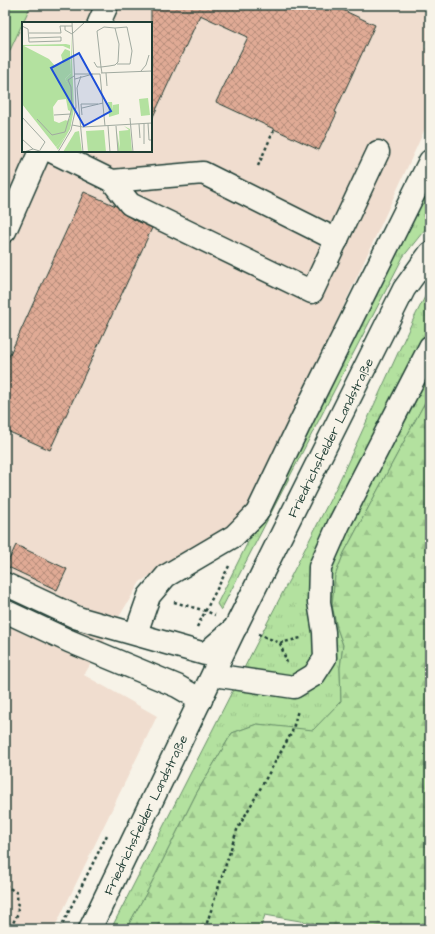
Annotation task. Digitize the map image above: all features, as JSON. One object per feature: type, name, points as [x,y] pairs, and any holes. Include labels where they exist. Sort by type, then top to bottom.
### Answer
[{"type":"main road","points":[[99,22],[107,5]]},
{"type":"main road","points":[[5,231],[40,152]]},
{"type":"main road","points":[[53,152],[112,181],[130,204],[312,292],[378,152]]},
{"type":"main road","points":[[136,633],[149,596],[166,576],[234,536],[257,513],[430,161]]},
{"type":"main road","points":[[112,181],[203,173],[337,240]]},
{"type":"main road","name":"Friedrichsfelder Landstraße","points":[[90,929],[236,626],[404,289],[430,253]]},
{"type":"main road","points":[[213,675],[294,687],[314,675],[325,658],[324,632],[319,602],[320,567],[339,524],[430,347]]},
{"type":"main road","name":"Friedrichsfelder Landstraße","points":[[5,584],[78,618],[136,633],[205,654],[236,626]]},
{"type":"main road","points":[[5,611],[69,641],[178,686],[201,700]]},
{"type":"path","points":[[258,166],[274,130]]},
{"type":"path","points":[[149,596],[206,611],[236,626],[280,643],[300,702],[292,732],[237,830],[205,929]]},
{"type":"path","points":[[185,648],[206,611]]},
{"type":"path","points":[[60,929],[110,829]]},
{"type":"path","points":[[5,885],[17,894],[18,913],[10,929]]},
{"type":"shaded area","points":[[5,5],[430,5],[430,33],[424,47],[430,50],[430,118],[249,512],[140,582],[84,675],[157,716],[54,929],[5,929]]},
{"type":"green space","points":[[5,5],[31,5],[22,22],[5,61]]},
{"type":"green space","points":[[430,178],[430,223],[403,257],[221,610],[217,604]]},
{"type":"green space","points":[[430,287],[430,393],[344,553],[335,576],[332,605],[337,628],[343,645],[340,668],[341,701],[313,731],[257,724],[232,733],[196,794],[147,892],[126,929],[111,929],[337,486],[413,320]]},
{"type":"green space","points":[[430,393],[430,929],[347,929],[265,915],[260,929],[126,929],[147,892],[196,794],[232,733],[257,724],[313,730],[341,701],[340,668],[343,645],[337,628],[332,605],[335,576],[344,553]]},
{"type":"building","points":[[151,5],[332,5],[375,25],[335,112],[337,113],[319,150],[216,102],[248,37],[200,15],[152,119]]},
{"type":"building","points":[[84,192],[116,206],[125,215],[152,228],[50,450],[5,430],[5,365]]},
{"type":"building","points":[[16,545],[67,569],[57,590],[6,566]]}]
